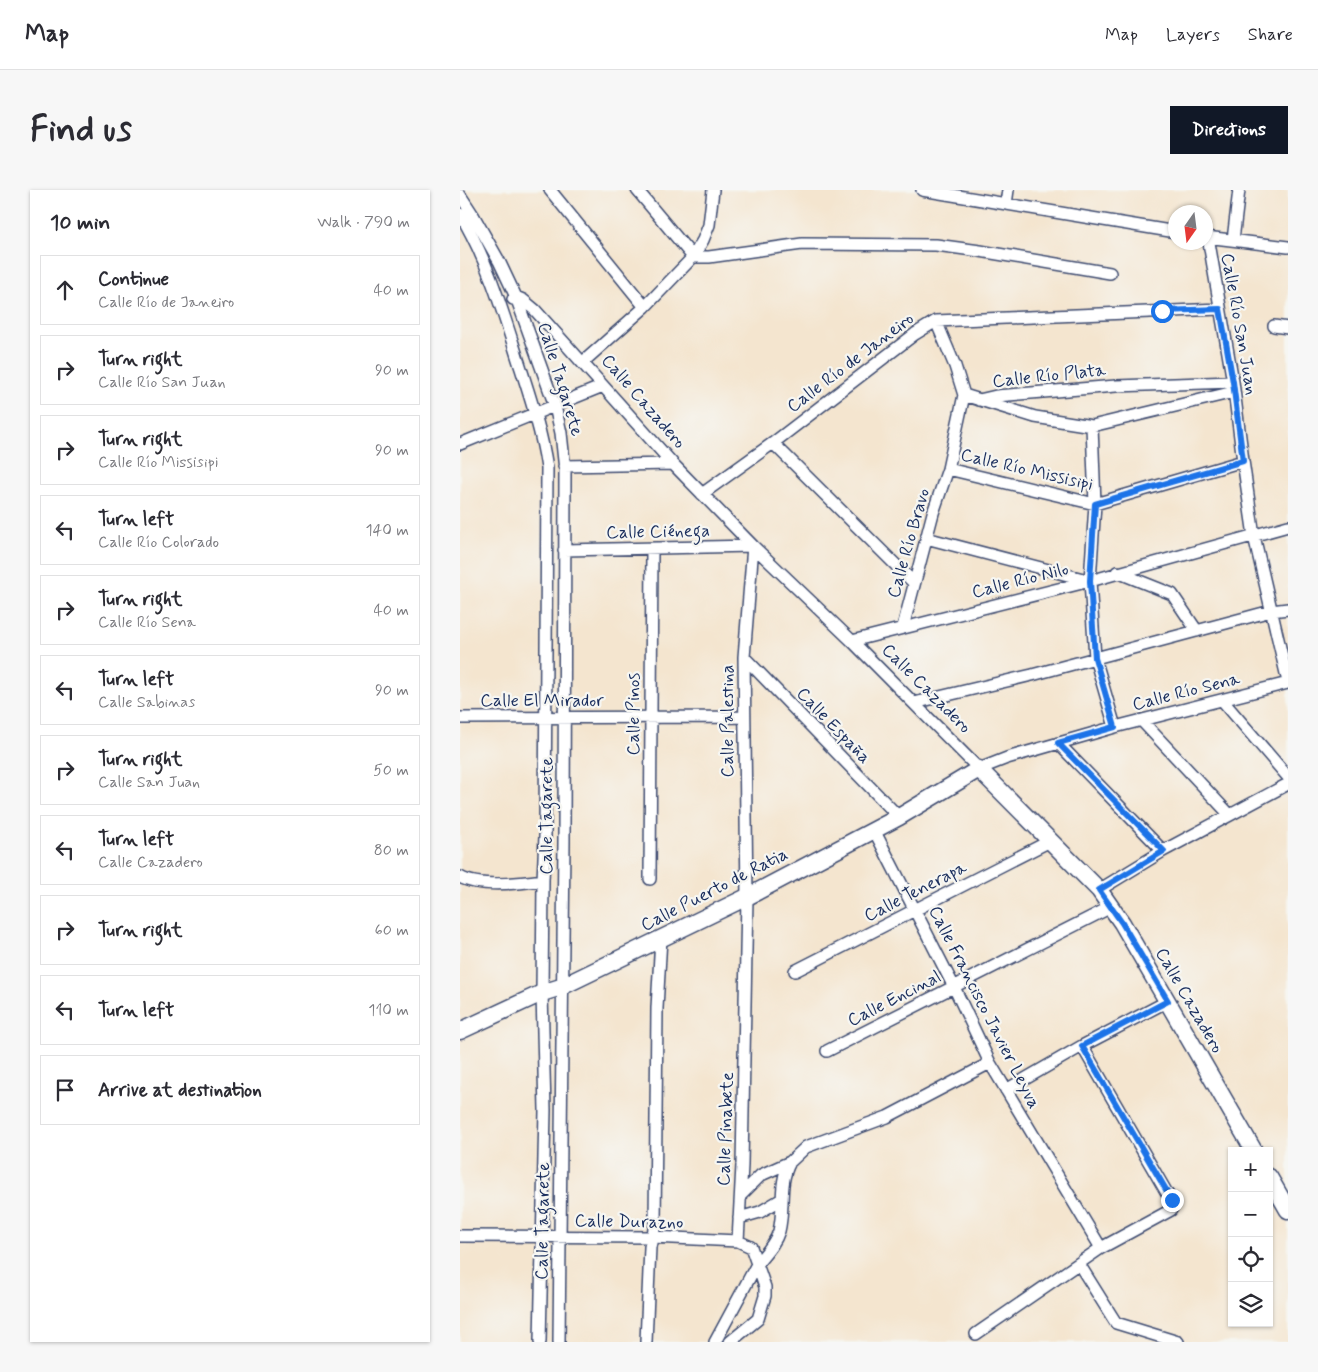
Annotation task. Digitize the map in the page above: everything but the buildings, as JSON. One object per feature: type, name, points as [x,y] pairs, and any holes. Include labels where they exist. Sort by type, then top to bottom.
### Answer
[{"type":"street","points":[[550,190],[645,307]]},
{"type":"street","points":[[637,190],[693,257]]},
{"type":"street","points":[[583,362],[645,307],[693,257],[709,225],[713,190]]},
{"type":"street","points":[[922,190],[1168,231]]},
{"type":"street","points":[[1006,204],[1008,190]]},
{"type":"street","points":[[1233,240],[1239,190]]},
{"type":"street","name":"Calle Cazadero","points":[[460,196],[491,246],[516,297],[535,310],[673,464],[753,546],[852,641],[1099,890],[1168,1001],[1252,1147]]},
{"type":"street","points":[[460,214],[471,234],[500,304],[516,297]]},
{"type":"street","points":[[1213,238],[1288,248]]},
{"type":"street","points":[[693,257],[709,257],[802,244],[936,245],[1110,273]]},
{"type":"street","name":"Calle Río San Juan","points":[[1209,250],[1234,387],[1254,536],[1288,682]]},
{"type":"street","name":"Calle Tagarete","points":[[516,297],[555,406],[561,433],[564,466],[564,842],[561,987],[559,1342]]},
{"type":"street","name":"Calle Tagarete","points":[[500,304],[536,414],[547,468],[545,836],[542,993],[546,1110],[540,1342]]},
{"type":"street","name":"Calle Río de Janeiro","points":[[702,494],[773,443],[915,334],[936,321],[1220,309]]},
{"type":"street","points":[[936,321],[955,366],[964,395],[979,400]]},
{"type":"street","points":[[1274,326],[1288,328]]},
{"type":"street","points":[[460,444],[603,386]]},
{"type":"street","name":"Calle Río Plata","points":[[979,400],[1005,395],[1116,386],[1234,387]]},
{"type":"street","name":"Calle Río Plata","points":[[979,400],[1035,417],[1092,426],[1234,387]]},
{"type":"street","name":"Calle Río Bravo","points":[[903,627],[926,538],[948,469],[964,395]]},
{"type":"street","points":[[1092,426],[1095,504],[1090,581],[1095,658],[1115,727]]},
{"type":"street","points":[[773,443],[914,583]]},
{"type":"street","name":"Calle Río Missisipi","points":[[948,469],[1095,504],[1243,461]]},
{"type":"street","points":[[564,466],[673,464]]},
{"type":"street","name":"Calle Río Nilo","points":[[852,641],[1090,581],[1288,526]]},
{"type":"street","points":[[926,538],[1090,581]]},
{"type":"street","name":"Calle Ciénega","points":[[564,550],[652,550],[753,546]]},
{"type":"street","name":"Calle Palestina","points":[[747,897],[744,658],[753,546]]},
{"type":"street","name":"Calle Pinos","points":[[650,879],[652,550]]},
{"type":"street","points":[[1117,572],[1172,594],[1197,631]]},
{"type":"street","points":[[914,703],[1095,658],[1271,611],[1288,609]]},
{"type":"street","name":"Calle España","points":[[744,658],[899,818]]},
{"type":"street","name":"Calle Río Sena","points":[[979,769],[1007,758],[1058,743],[1288,682]]},
{"type":"street","points":[[1222,700],[1288,777]]},
{"type":"street","name":"Calle El Mirador","points":[[460,718],[744,717]]},
{"type":"street","points":[[1142,720],[1230,815]]},
{"type":"street","points":[[1058,743],[1164,851]]},
{"type":"street","name":"Calle Puerto de Ratia","points":[[460,1031],[542,993],[561,987],[747,897],[899,818],[979,769]]},
{"type":"street","points":[[1099,890],[1164,851],[1288,784]]},
{"type":"street","name":"Calle Francisco Javier Leyva","points":[[874,830],[954,987],[990,1063],[1101,1248]]},
{"type":"street","name":"Calle Tenerapa","points":[[795,971],[1050,841]]},
{"type":"street","points":[[460,877],[474,881],[518,884],[543,880]]},
{"type":"street","name":"Calle Pinabete","points":[[738,1241],[741,1195],[747,897]]},
{"type":"street","name":"Calle Encinal","points":[[827,1051],[1111,907]]},
{"type":"street","points":[[646,1342],[650,1247],[655,1225],[657,1008],[662,938]]},
{"type":"street","points":[[1006,1090],[1082,1046],[1168,1001]]},
{"type":"street","points":[[976,1334],[1101,1248],[1171,1210],[1173,1205],[1172,1200],[1082,1046]]},
{"type":"street","points":[[741,1195],[761,1175],[790,1162],[806,1147],[887,1118],[990,1063]]},
{"type":"street","points":[[546,1110],[561,1111]]},
{"type":"street","points":[[715,1342],[757,1264],[773,1244],[778,1231],[783,1178],[790,1162]]},
{"type":"street","points":[[1273,1184],[1288,1210]]},
{"type":"street","points":[[740,1218],[760,1212],[782,1199]]},
{"type":"street","name":"Calle Durazno","points":[[460,1236],[738,1241]]},
{"type":"street","points":[[730,1342],[758,1319],[765,1296],[765,1287],[755,1254],[751,1246],[738,1241]]},
{"type":"street","points":[[1079,1264],[1116,1323],[1178,1342]]},
{"type":"route","points":[[1162,311],[1220,309],[1233,382],[1243,461],[1095,504],[1090,581],[1095,658],[1115,727],[1058,743],[1164,851],[1099,890],[1122,923],[1168,1001],[1082,1046],[1172,1200]]}]
